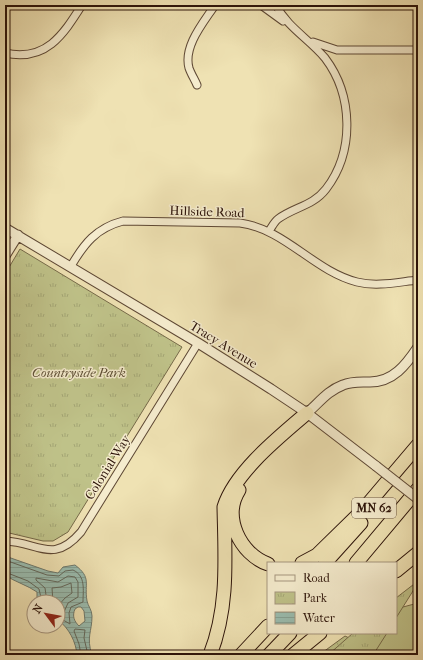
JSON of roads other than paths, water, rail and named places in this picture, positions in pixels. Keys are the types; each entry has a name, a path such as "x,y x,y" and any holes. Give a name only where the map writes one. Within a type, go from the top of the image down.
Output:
{"highway":[{"path":"267,563 249,553 240,542 235,528 233,510 234,502 241,488 296,430 307,413"},
{"path":"210,655 218,628 225,592 224,507 227,497 237,480 246,470 307,413"},
{"path":"304,562 317,555 362,511 418,445"},
{"name":"MN 62","path":"326,562 378,502 418,449"},
{"name":"MN 62","path":"357,562 418,489"},
{"path":"397,570 418,553"},
{"path":"241,655 267,627"},
{"path":"270,655 289,634"},
{"path":"293,655 319,634"}],"street":[{"path":"5,53 19,55 31,53 54,43 63,35 82,5"},
{"path":"198,85 189,69 188,60 190,49 194,38 215,5"},
{"path":"261,5 310,41 323,47 337,50 418,50"},
{"path":"269,231 278,219 315,201 326,189 337,170 345,145 346,108 337,80 325,59 289,25 276,5"},
{"name":"Hillside Road","path":"71,266 90,238 111,224 122,221 240,223 252,225 269,231 336,273 357,282 388,284 418,280"},
{"name":"Tracy Avenue","path":"5,228 198,343 307,413 418,499"},
{"path":"5,256 18,235"},
{"name":"Colonial Way","path":"5,542 18,543 46,551 56,550 74,540 82,532 198,343"},
{"path":"307,413 328,392 343,384 358,381 372,382 388,379 406,366 418,348"}],"water":[{"path":"5,556 58,573 63,567 75,565 84,574 86,581 87,601 92,614 89,644 92,655 77,655 75,645 66,628 66,594 37,594 37,592 29,587 5,575","holes":["81,607 84,611 85,621 79,626 74,616 75,609"]}],"park label":[{"name":"Countryside Park","path":"79,372"}]}
